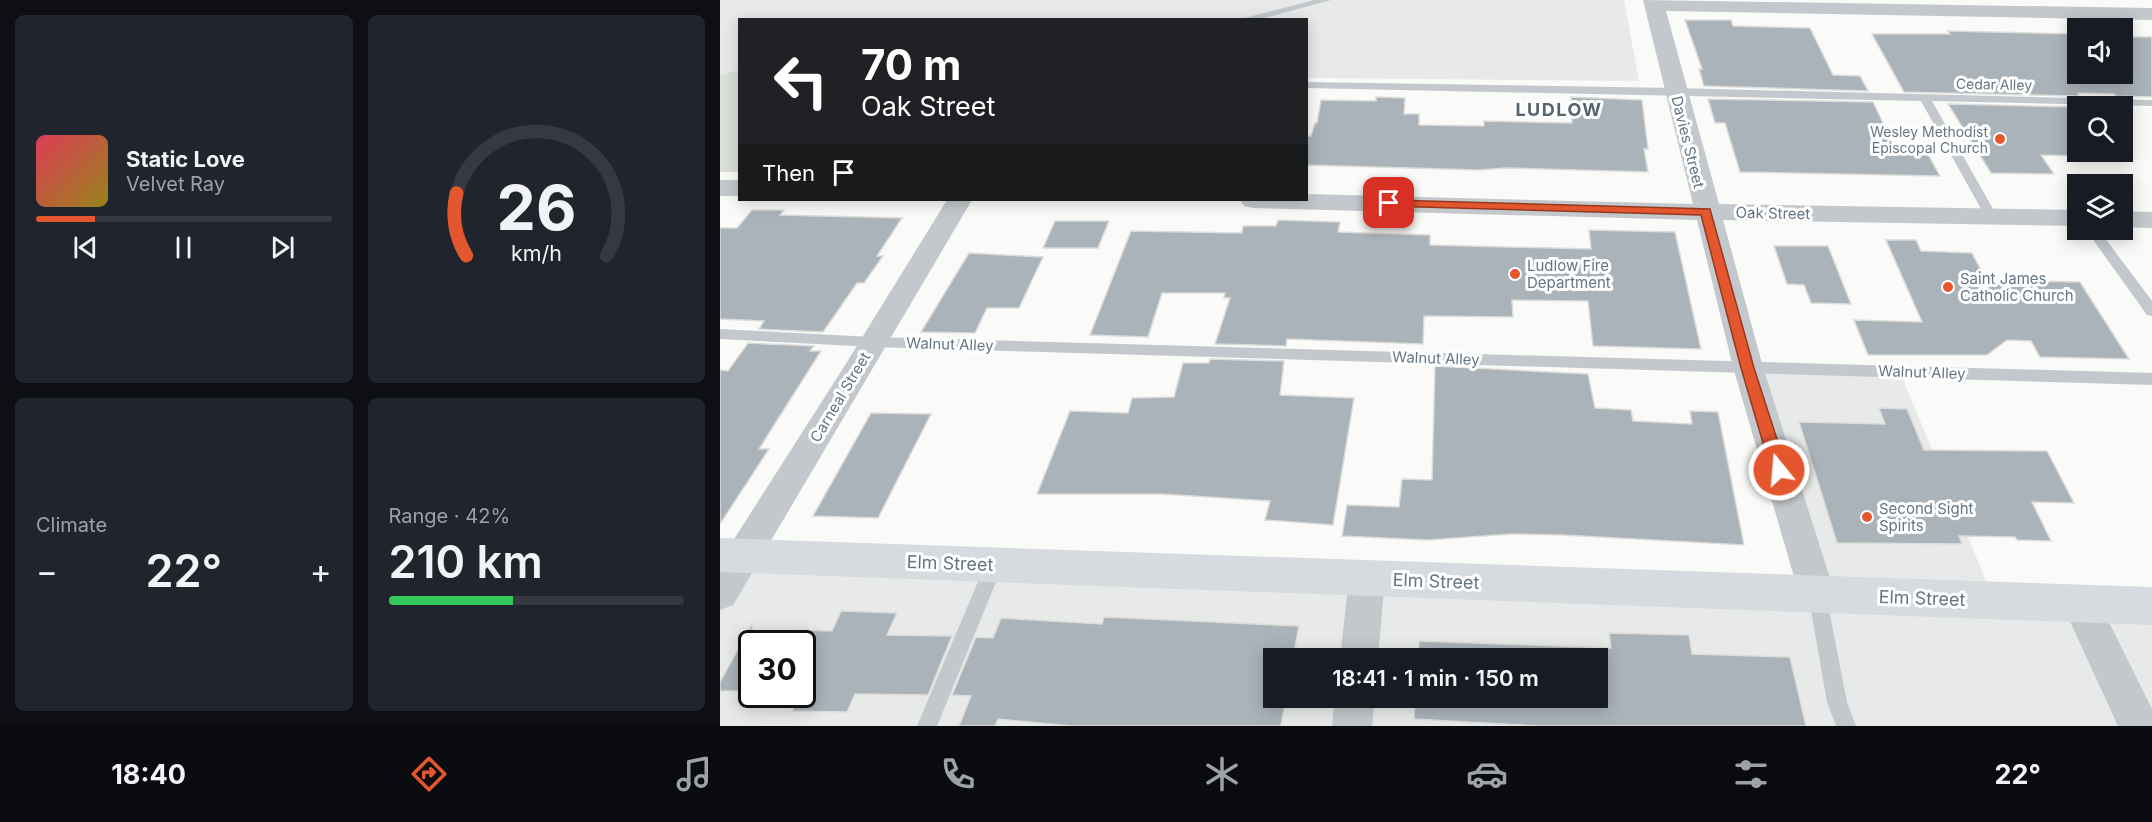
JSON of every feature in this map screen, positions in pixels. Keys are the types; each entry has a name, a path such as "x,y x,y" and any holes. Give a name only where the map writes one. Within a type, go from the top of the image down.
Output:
{"main road":[{"name":"Elm Street","path":"731,555 2152,606"}],"street":[{"path":"1654,2 2148,11"},
{"name":"Davies Street","path":"1654,2 1706,212 1748,368 1817,594"},
{"path":"720,188 738,188"},
{"name":"Carneal Street","path":"720,593 731,555 853,378 958,201"},
{"name":"Oak Street","path":"1291,201 1706,212 2067,218"},
{"path":"2133,219 2152,220"},
{"path":"1360,648 1366,578"},
{"path":"2081,604 2139,726"},
{"path":"1352,726 1354,708"}],"lane":[{"path":"1250,18 1326,0"},
{"name":"Cedar Alley","path":"1308,85 1675,91 2152,103"},
{"path":"1925,98 1991,216"},
{"path":"2100,240 2152,311"},
{"name":"Walnut Alley","path":"720,334 873,342 2152,379"},
{"path":"927,726 994,565"},
{"path":"1817,594 1838,702 1846,726"}],"shaded area":[{"path":"720,0 1624,0 1639,81 1308,78 1308,18 738,18 738,70 720,75"},
{"path":"738,70 738,172 720,172 720,75"},
{"path":"1748,367 1900,372 1994,600 2152,606 2152,726 720,726 720,555 1817,594"}],"building":[{"path":"1685,20 1731,20 1733,26 1810,28 1833,75 1860,76 1868,91 1704,86 1699,69 1702,69"},
{"path":"1948,31 2067,34 2067,84 2133,84 2133,37 2152,37 2152,97 2078,93 2078,96 1904,92 1872,34 1950,34"},
{"path":"1376,97 1405,98 1404,114 1419,114 1419,125 1484,126 1484,121 1572,123 1571,97 1642,100 1648,149 1644,149 1648,172 1308,165 1308,136 1311,136 1315,123 1317,123 1321,100 1376,101"},
{"path":"1708,99 1873,102 1895,148 1925,149 1940,176 1740,172 1725,123 1715,123"},
{"name":"Wesley Methodist Episcopal Church","path":"1948,104 2067,107 2067,156 2041,155 2054,174 1991,173"},
{"path":"752,210 784,210 780,215 902,218 877,256 883,256 864,283 857,283 823,332 759,329 764,321 720,319 720,228 737,228"},
{"path":"1278,220 1340,222 1338,232 1430,235 1430,245 1591,249 1589,230 1675,232 1701,349 1593,346 1588,301 1512,300 1513,317 1424,316 1423,344 1287,339 1286,346 1215,344 1230,298 1224,298 1225,293 1162,293 1148,337 1090,335 1131,231 1242,233 1243,226 1276,226"},
{"path":"1055,221 1109,221 1098,248 1043,248"},
{"path":"1886,240 1916,240 1921,251 1972,253 1986,280 2080,282 2129,359 2040,357 2031,341 2007,340 1987,355 1868,355 1854,320 1922,322"},
{"path":"1774,246 1828,246 1851,304 1811,303 1804,285 1787,284"},
{"path":"969,253 1043,257 1019,308 987,308 975,333 921,332"},
{"path":"748,343 814,346 810,351 821,351 759,449 769,449 720,524 720,370 728,371"},
{"path":"1210,359 1284,361 1280,395 1354,398 1333,525 1265,520 1270,501 1160,494 1037,494 1070,411 1128,413 1132,398 1174,397 1183,363 1209,363"},
{"path":"1435,366 1588,374 1595,408 1631,410 1633,421 1692,424 1690,411 1718,412 1744,545 1563,535 1511,534 1428,540 1342,536 1347,505 1399,507 1402,479 1432,480"},
{"path":"1879,408 1907,409 1924,450 2047,451 2074,503 2032,502 2051,541 2017,540 2015,537 1959,536 1962,544 1837,543 1799,422 1885,424"},
{"path":"871,413 931,414 878,518 813,516"},
{"path":"841,611 897,613 887,635 952,636 928,695 855,694 847,712 792,711 794,708 816,708 816,630 832,631"},
{"path":"1104,617 1299,626 1295,648 1263,648 1263,708 1284,708 1281,726 1071,726 998,719 995,726 959,726 971,696 952,695 976,637 993,638 1001,618 1102,624"},
{"path":"1609,633 1689,635 1692,654 1790,657 1806,726 1538,726 1414,719 1415,708 1608,708 1608,648 1419,648 1419,641 1611,648"},
{"path":"738,649 738,691 720,691 720,682"}],"place":[{"name":"Wesley Methodist Episcopal Church","path":"2000,139"},
{"name":"Ludlow Fire Department","path":"1515,274"},
{"name":"Saint James Catholic Church","path":"1948,287"},
{"name":"Second Sight Spirits","path":"1867,517"}],"district":[{"name":"LUDLOW","path":"1559,109"}],"route":[{"path":"1389,203 1706,212 1748,368 1779,470"}]}
